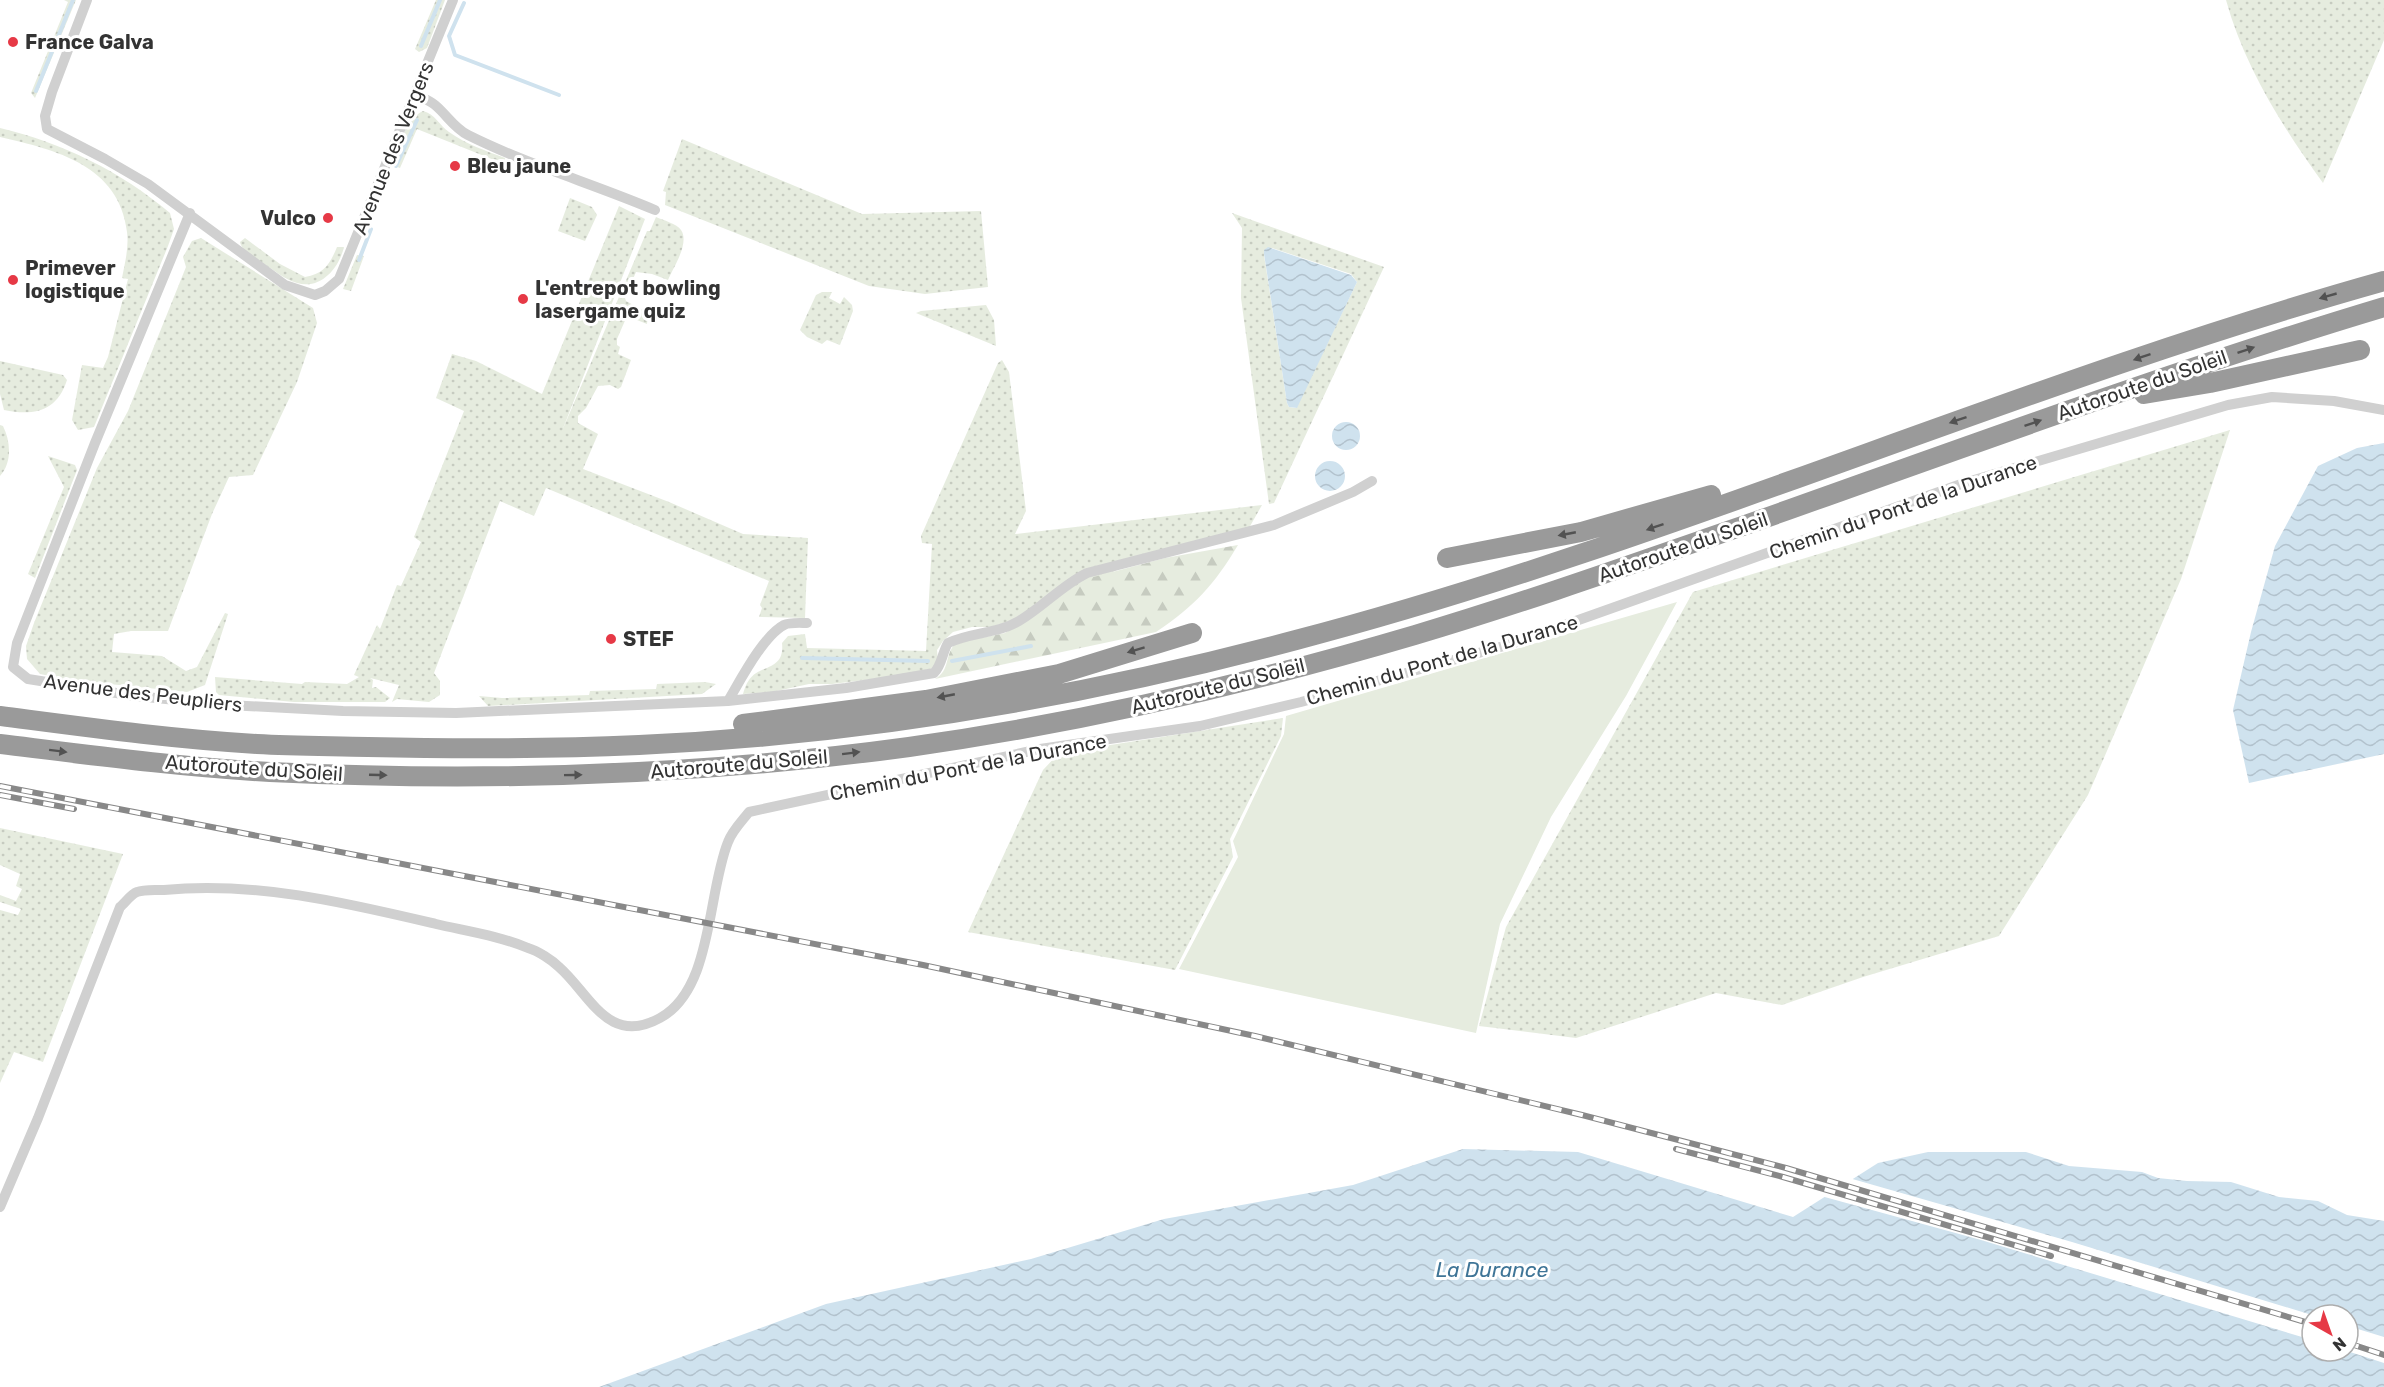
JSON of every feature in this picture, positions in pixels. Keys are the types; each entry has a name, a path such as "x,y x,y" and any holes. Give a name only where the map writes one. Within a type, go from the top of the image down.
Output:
{"highway":[{"name":"Autoroute du Soleil","path":"0,716 125,732 258,744 454,749 640,745 803,732 978,708 1064,693 1217,660 1341,627 1565,559 2272,312 2384,281"},
{"name":"Autoroute du Soleil","path":"0,744 130,760 266,771 458,777 608,774 770,763 909,747 1106,713 1217,688 1415,635 1588,580 2091,402 2283,337 2384,307"},
{"path":"2091,402 2210,383 2360,350"},
{"path":"1447,558 1581,532 1704,497 1827,467"},
{"path":"640,745 689,732 926,700 1059,674 1192,633"}],"street":[{"path":"87,0 52,92 45,116 47,129 148,184 190,213"},
{"name":"Avenue des Vergers","path":"190,213 285,285 315,295 325,291 339,279 453,0"},
{"path":"415,94 435,105 448,120 466,134 508,153 605,188 655,210"},
{"name":"Avenue des Peupliers","path":"190,213 95,443 17,643 13,667 27,679 135,696 228,705 343,711 510,712 728,701 846,688 934,673 940,668 943,652 948,643 958,638 994,631 1019,621 1071,581 1087,573 1274,525 1353,492 1372,481"},
{"name":"Chemin du Pont de la Durance","path":"0,1208 38,1118 120,908 136,892 199,886 274,892 358,905 488,936 529,948 559,966 601,1015 613,1023 635,1026 646,1024 672,1010 688,991 700,961 716,881 729,840 749,812 1040,749 1200,726 1312,699 1511,644 1964,483 2228,405 2272,397 2334,401 2384,410"},
{"path":"728,701 759,650 776,633 785,625 807,623"}],"green space":[{"path":"64,0 76,0 35,98 31,93 68,2"},
{"path":"436,0 445,0 427,48 419,52 415,49"},
{"path":"2226,0 2384,0 2384,40 2323,183 2266,96 2243,49"},
{"path":"423,111 462,140 505,158 504,164 417,129 400,168 392,165 407,127"},
{"path":"0,128 46,142 90,160 131,184 170,213 174,229 168,246 94,427 78,430 72,420 82,365 103,368 108,357 128,279 122,278 127,232 122,209 112,191 82,164 42,148 0,137"},
{"path":"682,139 862,214 981,211 988,287 925,294 869,286 665,205 666,192 663,191"},
{"path":"570,198 592,207 597,215 585,241 558,231"},
{"path":"619,206 645,219 562,431 647,231 650,231 656,217 673,224 681,230 683,242 680,255 668,280 652,274 636,272 625,298 626,301 648,313 647,324 627,316 617,339 617,345 620,347 618,354 631,360 621,387 618,389 610,385 598,386 586,408 578,416 578,423 598,434 583,469 743,534 808,538 805,618 759,617 762,608 760,605 769,581 546,488 534,516 500,501 434,673 440,681 440,695 429,702 397,699 392,702 399,685 370,678 373,680 372,688 376,687 390,698 385,702 294,702 219,695 216,692 215,677 302,684 305,682 347,684 359,677 354,675 377,625 380,629 397,585 401,586 421,542 414,537 464,411 436,398 452,354 476,361 542,394"},
{"path":"1232,213 1384,267 1274,503 1269,504 1241,298 1242,228","holes":["1272,248 1351,274 1357,282 1296,408 1289,407 1264,250"]},
{"path":"201,238 313,308 317,323 297,382 253,475 229,477 212,514 168,631 131,631 114,634 112,652 162,656 186,671 197,667 225,613 228,614 205,685 187,692 70,680 40,674 27,659 26,646 34,623 97,468 128,411 186,267 183,257 192,241"},
{"path":"245,238 280,264 305,277 322,271 337,247 344,247 342,255 328,276 306,284 288,280 243,249 240,242"},
{"path":"357,255 364,256 351,291 343,289"},
{"path":"822,292 832,292 829,298 840,304 844,297 852,305 853,311 840,345 827,340 822,344 807,337 800,330 816,295"},
{"path":"986,305 994,320 996,346 916,313 921,311"},
{"path":"1002,360 1009,372 1026,511 1015,534 1262,505 1249,528 1154,552 1016,619 991,627 972,627 953,632 937,650 938,662 934,668 898,676 832,684 809,684 772,692 743,694 747,683 754,675 776,663 780,658 782,643 788,636 805,634 807,648 926,651 932,544 922,543 921,536 998,363"},
{"path":"0,361 63,375 67,380 63,391 50,405 34,412 4,410 0,394"},
{"path":"0,425 6,432 9,452 7,465 0,476"},
{"path":"2230,430 2181,579 2088,795 1999,936 1863,977 1782,1005 1716,993 1576,1038 1479,1026 1506,927 1693,592"},
{"path":"48,456 75,465 77,470 35,578 28,574 64,487"},
{"path":"1238,545 1221,572 1203,594 1156,632 935,679 946,667 952,647 956,643 1005,633 1086,579 1165,558"},
{"path":"1677,602 1626,696 1551,817 1500,924 1476,1033 1179,969 1238,857 1233,841 1284,734 1286,716"},
{"path":"705,682 716,684 702,694 488,706 479,696 502,698 589,695 590,691 656,689 657,684"},
{"path":"1283,718 1281,736 1230,839 1233,857 1175,970 968,932 1043,770 1059,753"},
{"path":"0,828 123,854 43,1062 14,1052 0,1083 0,910 18,915 21,909 0,902 0,895 16,901 22,889 16,886 20,874 0,865"}],"water":[{"path":"1268,247 1351,275 1357,282 1297,408 1289,407 1287,403 1264,254 1264,250"},
{"path":"1346,422 1356,426 1360,436 1356,446 1346,450 1336,446 1332,436 1336,426"},
{"path":"2384,443 2384,754 2249,783 2233,710 2251,632 2275,546 2318,466 2357,448"},
{"path":"1330,461 1336,462 1344,470 1344,482 1336,490 1330,491 1324,490 1316,482 1315,476 1316,470 1324,462"},
{"name":"La Durance","path":"1463,1149 1578,1152 1793,1217 1878,1163 1928,1152 2026,1152 2069,1166 2142,1172 2158,1178 2187,1181 2231,1182 2279,1197 2318,1201 2347,1215 2384,1221 2384,1387 599,1387 826,1304 1031,1259 1164,1219 1353,1185"}],"pier":[{"path":"1849,1178 2072,1242 2300,1311 2300,1336 1981,1240 1821,1196"},
{"path":"2360,1330 2384,1337 2384,1363 2360,1355"}],"waterway":[{"path":"36,91 73,0"},
{"path":"421,46 440,0"},
{"path":"464,3 449,36 455,55 559,95"},
{"path":"396,166 417,120"},
{"path":"359,260 371,229"},
{"path":"952,661 1031,646"},
{"path":"802,658 928,661"}],"railway":[{"path":"0,786 923,965 1255,1036 1582,1115 1786,1168 2300,1320"},
{"path":"0,795 74,809"},
{"path":"1676,1149 1783,1177 2051,1256"},
{"path":"2360,1347 2384,1355"}],"place":[{"name":"France Galva","path":"13,42"},
{"name":"Bleu jaune","path":"455,166"},
{"name":"Vulco","path":"328,218"},
{"name":"Primever logistique","path":"13,280"},
{"name":"L'entrepot bowling lasergame quiz","path":"523,299"},
{"name":"STEF","path":"611,639"}]}
